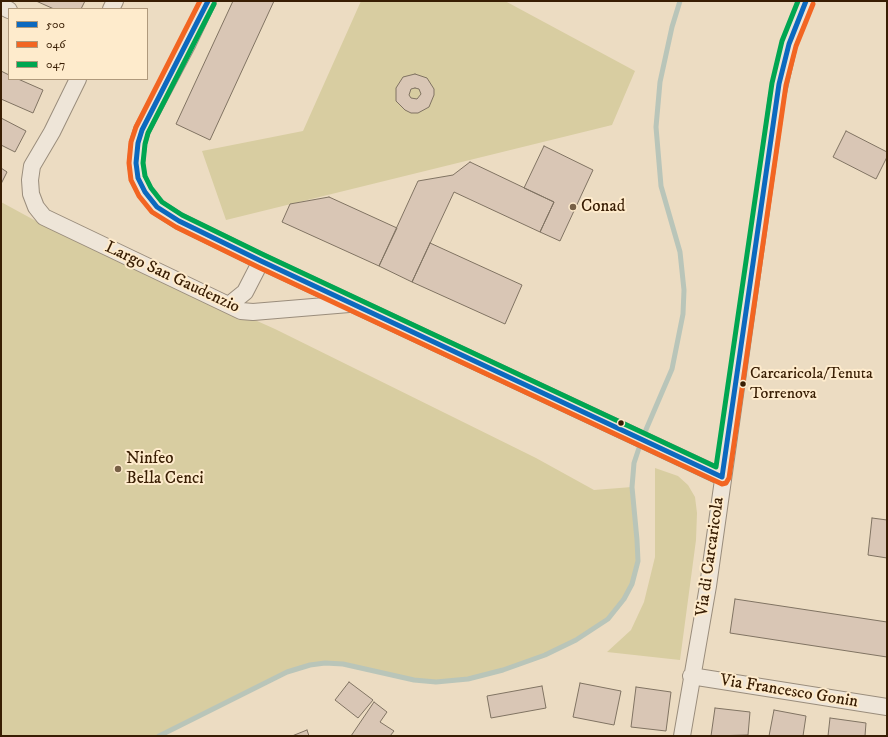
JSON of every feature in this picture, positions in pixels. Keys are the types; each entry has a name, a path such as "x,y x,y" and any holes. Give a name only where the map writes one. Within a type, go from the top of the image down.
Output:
{"street":[{"path":"208,1 188,43 142,130 136,149 136,170 145,192 163,212 350,304 722,477"},
{"name":"Via di Carcaricola","path":"682,736 691,676 708,586 722,477 779,84 789,44 806,1"},
{"name":"Largo San Gaudenzio","path":"78,80 52,132 32,166 30,180 34,200 40,213 50,221 229,305 249,312 350,304"},
{"path":"229,305 245,292 261,261"},
{"name":"Via Francesco Gonin","path":"691,676 887,707"}],"shaded area":[{"path":"361,1 505,1 635,71 612,125 226,220 202,151 303,131"},
{"path":"1,202 47,227 275,329 536,458 594,490 632,487 638,561 629,592 608,619 565,645 524,664 479,677 447,681 424,681 352,665 325,663 310,665 287,672 159,736 1,736"},
{"path":"655,468 678,476 688,485 695,497 697,513 696,540 680,660 607,652 631,630 644,602 655,557"}],"building":[{"path":"36,1 85,1 82,8 52,8"},
{"path":"233,1 274,1 210,140 176,124"},
{"path":"1,71 8,74 8,80 20,80 43,90 33,113 1,99"},
{"path":"415,74 427,78 434,89 434,95 429,107 418,113 411,113 405,110 396,101 396,88 403,77","holes":["411,89 419,89 421,94 417,99 411,98 409,95"]},
{"path":"1,118 26,131 15,152 1,145"},
{"path":"846,131 887,152 887,157 876,179 833,157"},
{"path":"544,146 593,170 560,241 540,232 554,202 524,188"},
{"path":"470,162 554,202 540,232 454,192 412,282 379,266 418,181 453,175"},
{"path":"1,168 7,172 1,184"},
{"path":"329,197 397,228 379,266 282,222 290,204"},
{"path":"430,243 522,285 505,324 412,282"},
{"path":"872,518 887,520 887,558 868,555"},
{"path":"735,599 887,622 887,657 730,633"},
{"path":"349,682 373,700 358,718 335,700"},
{"path":"580,683 621,691 614,725 573,717"},
{"path":"542,686 546,708 491,718 487,696"},
{"path":"636,687 671,692 666,731 631,727"},
{"path":"374,702 387,712 380,722 394,731 390,736 351,736"},
{"path":"715,708 750,712 748,735 711,736"},
{"path":"774,710 806,716 803,736 769,736"},
{"path":"830,718 866,723 865,736 828,736"},
{"path":"307,730 309,736 292,736"}],"waterway":[{"path":"159,736 287,672 310,665 325,663 343,664 414,680 436,682 468,679 503,670 545,655 576,640 608,619 624,599 632,584 638,561 632,487 634,463 642,439 672,369 683,314 684,290 680,252 661,186 656,127 660,82 672,27 680,1"}],"transit line":[{"name":"046","path":"200,1 136,127 131,142 129,163 131,180 139,196 152,212 176,227 258,267 722,484 726,483 729,478 786,85 796,46 813,4"},
{"name":"500","path":"208,1 142,130 138,143 136,163 138,178 145,192 157,207 179,221 261,261 722,477"},
{"name":"047","path":"214,4 148,133 145,144 143,163 145,176 151,188 162,202 182,215 264,255 716,467 772,83 782,41 798,1"},
{"name":"500","path":"722,477 779,84 789,44 806,1"}],"place":[{"name":"Conad","path":"573,207"},
{"name":"Carcaricola/Tenuta Torrenova","path":"743,384"},
{"name":"Ninfeo Bella Cenci","path":"118,469"}]}
